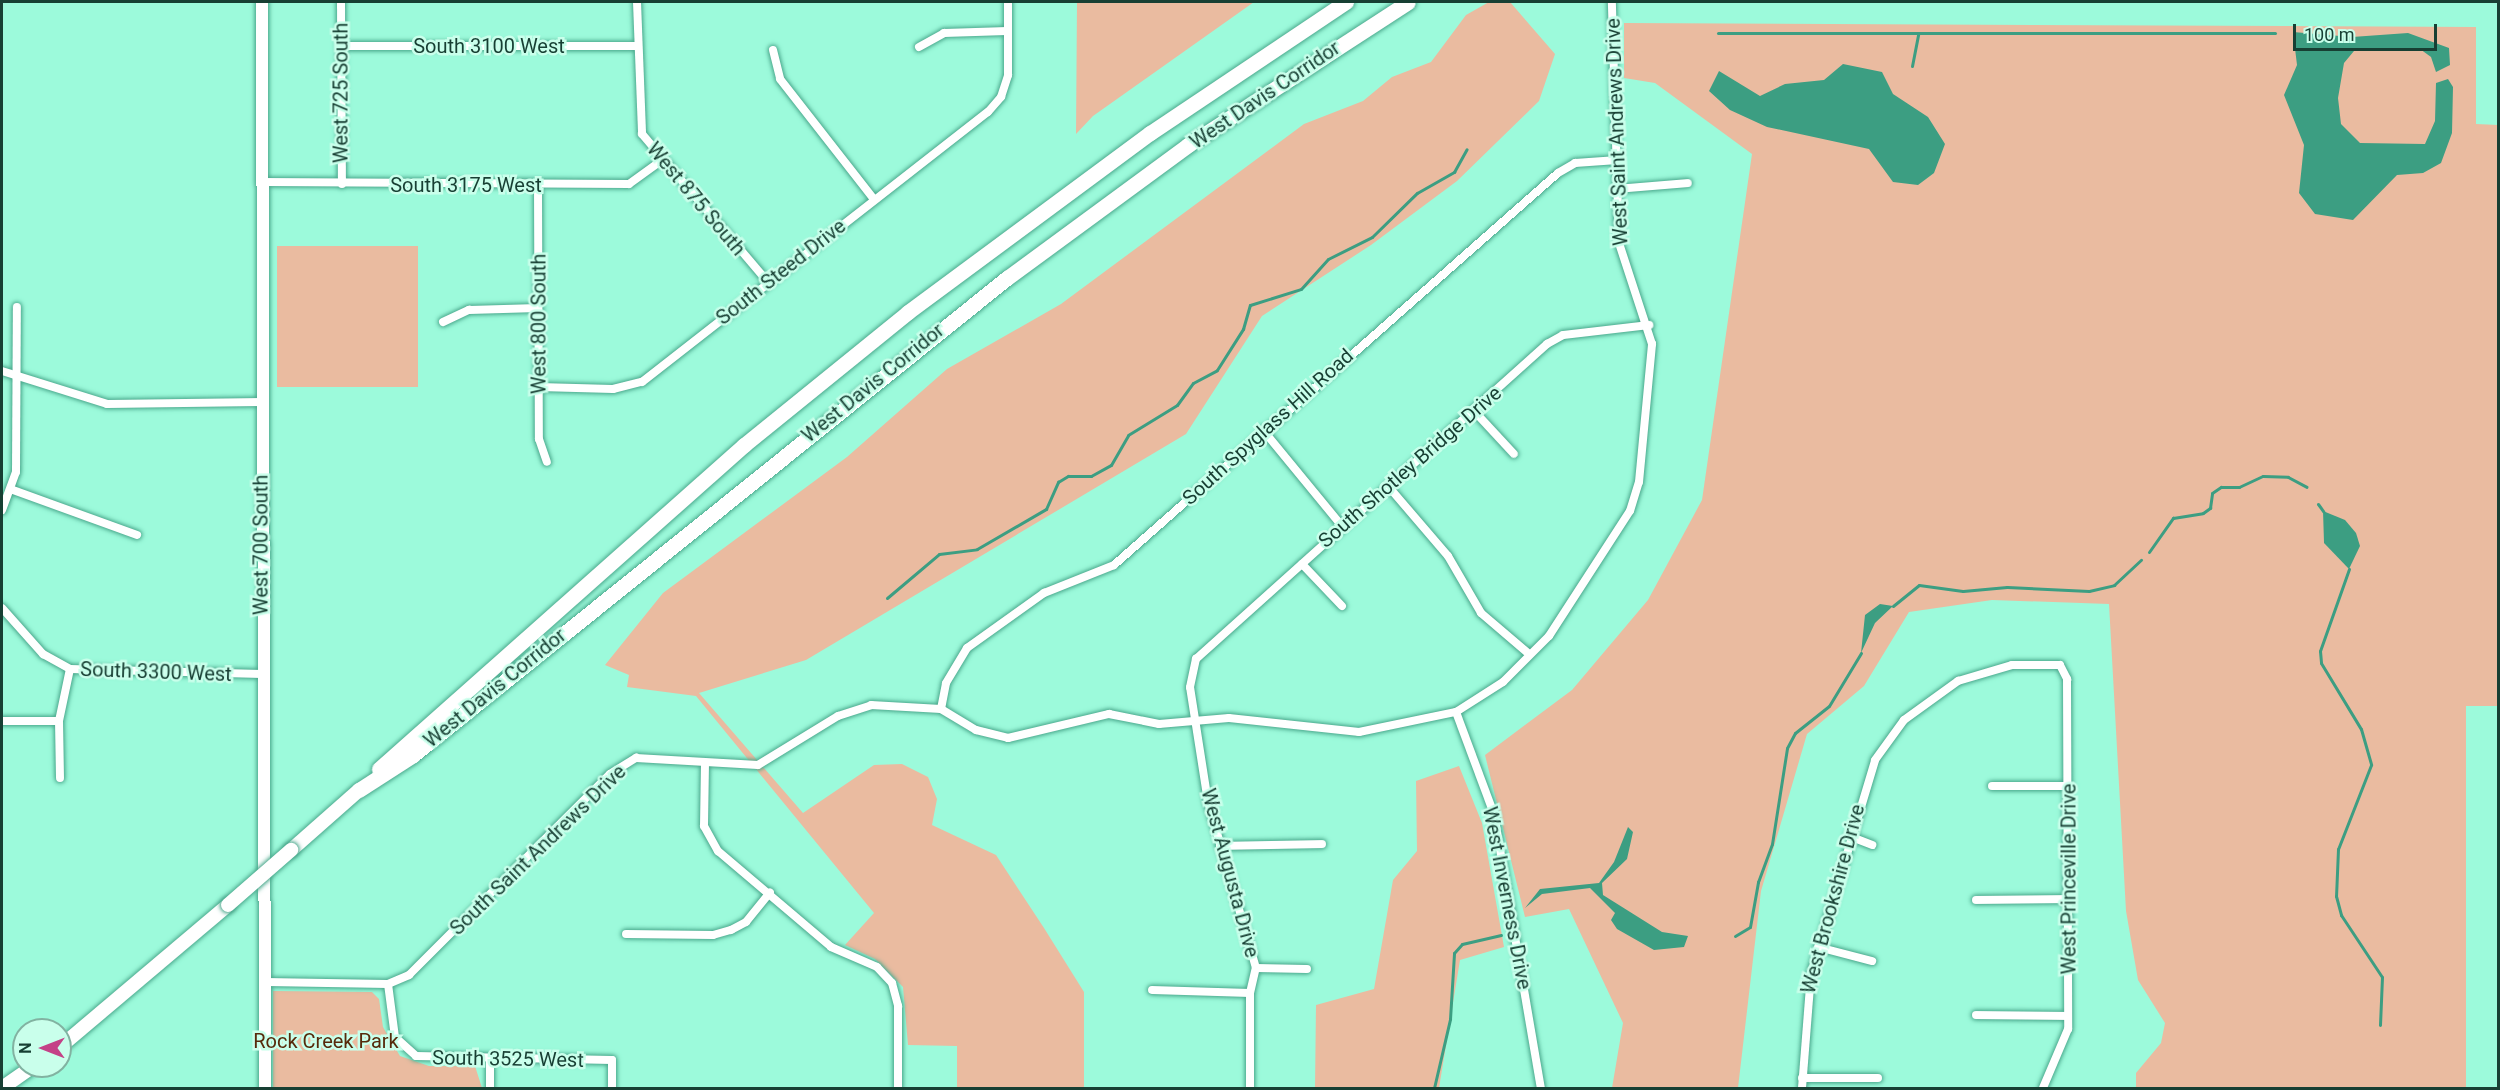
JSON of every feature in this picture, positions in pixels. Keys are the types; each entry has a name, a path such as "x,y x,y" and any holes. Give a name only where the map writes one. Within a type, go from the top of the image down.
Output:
{"highway":[{"name":"West Davis Corridor","path":"359,790 445,707 857,352 1074,186 1346,2"},
{"name":"West Davis Corridor","path":"359,790 413,755 782,456 1125,190 1408,2"}],"main road":[{"name":"West Davis Corridor","path":"72,1038 359,790"},
{"path":"2,1089 17,1078"}],"street":[{"name":"West 700 South","path":"262,2 262,674 265,1089"},
{"name":"West 725 South","path":"341,2 342,184"},
{"name":"West 875 South","path":"637,2 638,125 662,160 768,282"},
{"path":"919,47 944,33 1007,31 1008,2"},
{"name":"West Saint Andrews Drive","path":"1529,654 1549,636 1630,511 1653,368 1649,325 1618,243 1614,160 1612,2"},
{"name":"South Steed Drive","path":"539,387 613,389 642,382 1001,97 1008,75 1007,31"},
{"name":"South 3100 West","path":"341,46 636,46"},
{"path":"773,50 780,79 873,198"},
{"name":"South 3175 West","path":"262,182 628,184 662,160"},
{"name":"South Spyglass Hill Road","path":"941,709 946,683 967,648 1044,593 1114,565 1263,430 1558,173 1575,163 1614,160"},
{"path":"1617,189 1688,183"},
{"name":"West 800 South","path":"538,185 539,439 547,462"},
{"path":"2,510 13,490 17,307"},
{"path":"443,322 469,310 538,308"},
{"name":"South Shotley Bridge Drive","path":"1196,659 1302,564 1341,525 1475,412 1546,344 1563,335 1649,325"},
{"path":"2,371 17,372 107,404 262,402"},
{"path":"1475,412 1514,454"},
{"path":"1263,430 1341,525"},
{"path":"1388,486 1448,556 1481,613 1529,654"},
{"path":"13,490 137,535"},
{"path":"1302,564 1342,606"},
{"name":"South 3300 West","path":"2,608 43,654 70,669 262,674"},
{"name":"South Saint Andrews Drive","path":"388,984 420,966 623,765 660,755 705,763 758,765 838,716 871,705 941,709 976,730 1008,738 1109,714 1159,724 1229,718 1359,732 1456,712 1503,682 1529,654"},
{"name":"West Augusta Drive","path":"1196,659 1190,687 1194,720 1220,846 1256,968 1250,993 1250,1089"},
{"name":"West Brookshire Drive","path":"1802,1089 1804,1012 1818,947 1849,836 1875,760 1904,720 1958,681 1986,670 2060,665"},
{"name":"West Princeville Drive","path":"2043,1089 2064,1047 2068,1016 2067,678 2060,665"},
{"path":"60,778 59,721 70,669"},
{"name":"West Inverness Drive","path":"1456,712 1494,814 1541,1089"},
{"path":"2,721 59,721"},
{"path":"705,763 707,837 831,947 877,967 892,983 898,1006 898,1089"},
{"path":"1992,786 2069,786"},
{"path":"1849,836 1872,845"},
{"path":"1220,846 1322,844"},
{"path":"626,934 731,930 746,921 770,891"},
{"path":"1976,900 2069,899"},
{"path":"1818,947 1872,961"},
{"path":"1256,968 1307,969"},
{"path":"266,982 388,984"},
{"name":"South 3525 West","path":"388,984 390,1020 403,1048 430,1060 612,1060 612,1089"},
{"path":"1152,990 1250,993"},
{"path":"1976,1015 2068,1016"},
{"path":"490,1060 490,1089"},
{"path":"1802,1078 1878,1078"}],"green space":[{"path":"1077,2 1254,2 1093,116 1076,134"},
{"path":"1489,2 1510,2 1555,54 1539,101 1457,181 1371,245 1262,316 1186,434 806,660 699,693 803,813 874,765 902,764 928,777 937,799 932,825 996,855 1044,928 1084,992 1084,1088 957,1088 957,1046 908,1045 903,987 875,959 845,945 874,913 696,696 627,687 629,675 605,665 663,593 847,457 947,369 1061,304 1304,124 1363,101 1392,77 1431,62 1466,15"},
{"path":"1624,23 2476,27 2476,124 2498,125 2498,706 2466,706 2466,1088 2136,1088 2136,1073 2161,1043 2165,1023 2138,980 2126,911 2109,604 1992,600 1909,612 1864,686 1807,734 1761,891 1738,1088 1612,1088 1623,1023 1569,909 1525,917 1485,755 1572,690 1648,600 1702,500 1752,154 1655,83 1624,78"},
{"path":"277,246 418,246 418,387 277,387"},
{"path":"1459,766 1482,823 1504,947 1460,960 1439,1088 1315,1088 1316,1005 1374,989 1393,880 1417,851 1416,781"},
{"name":"Rock Creek Park","path":"273,991 372,992 379,999 383,1027 400,1056 429,1066 475,1066 482,1088 273,1088"}],"shaded area":[{"path":"2293,32 2352,37 2408,33 2449,48 2450,65 2436,72 2431,57 2420,49 2354,51 2344,63 2338,98 2341,124 2360,143 2425,144 2435,121 2436,83 2448,79 2453,87 2452,133 2441,163 2423,173 2397,175 2353,220 2315,214 2299,193 2304,145 2284,95 2297,65"},
{"path":"1843,64 1882,72 1893,94 1928,117 1945,144 1934,173 1918,185 1893,182 1869,149 1767,127 1730,110 1709,91 1719,71 1760,96 1785,84 1824,80"},
{"path":"2323,511 2345,520 2356,533 2360,546 2349,569 2324,543"},
{"path":"1880,604 1893,606 1875,623 1861,653 1865,615"},
{"path":"1628,827 1633,832 1627,859 1602,883 1603,895 1662,932 1688,936 1684,947 1654,950 1617,929 1611,920 1615,913 1590,888 1542,894 1525,908 1540,889 1599,883 1614,862"}],"waterway":[{"path":"1718,33 2275,33"},
{"path":"1912,66 1918,34"},
{"path":"887,598 939,554 977,549 1046,509 1058,482 1068,476 1091,476 1111,465 1128,435 1177,405 1193,383 1217,370 1243,329 1250,305 1301,289 1328,259 1372,237 1417,193 1454,172 1467,149"},
{"path":"2149,552 2173,518 2203,513 2210,508 2212,493 2221,487 2239,487 2263,476 2288,477 2307,487"},
{"path":"2318,504 2323,511"},
{"path":"1893,606 1919,585 1963,591 2007,587 2089,591 2114,585 2141,560"},
{"path":"2349,569 2320,651 2321,663 2361,729 2371,765 2338,849 2336,896 2341,915 2382,977 2380,1025"},
{"path":"1735,936 1750,927 1758,882 1772,844 1787,748 1795,733 1829,706 1861,653"},
{"path":"1434,1088 1450,1019 1454,953 1462,944 1501,935"}]}
